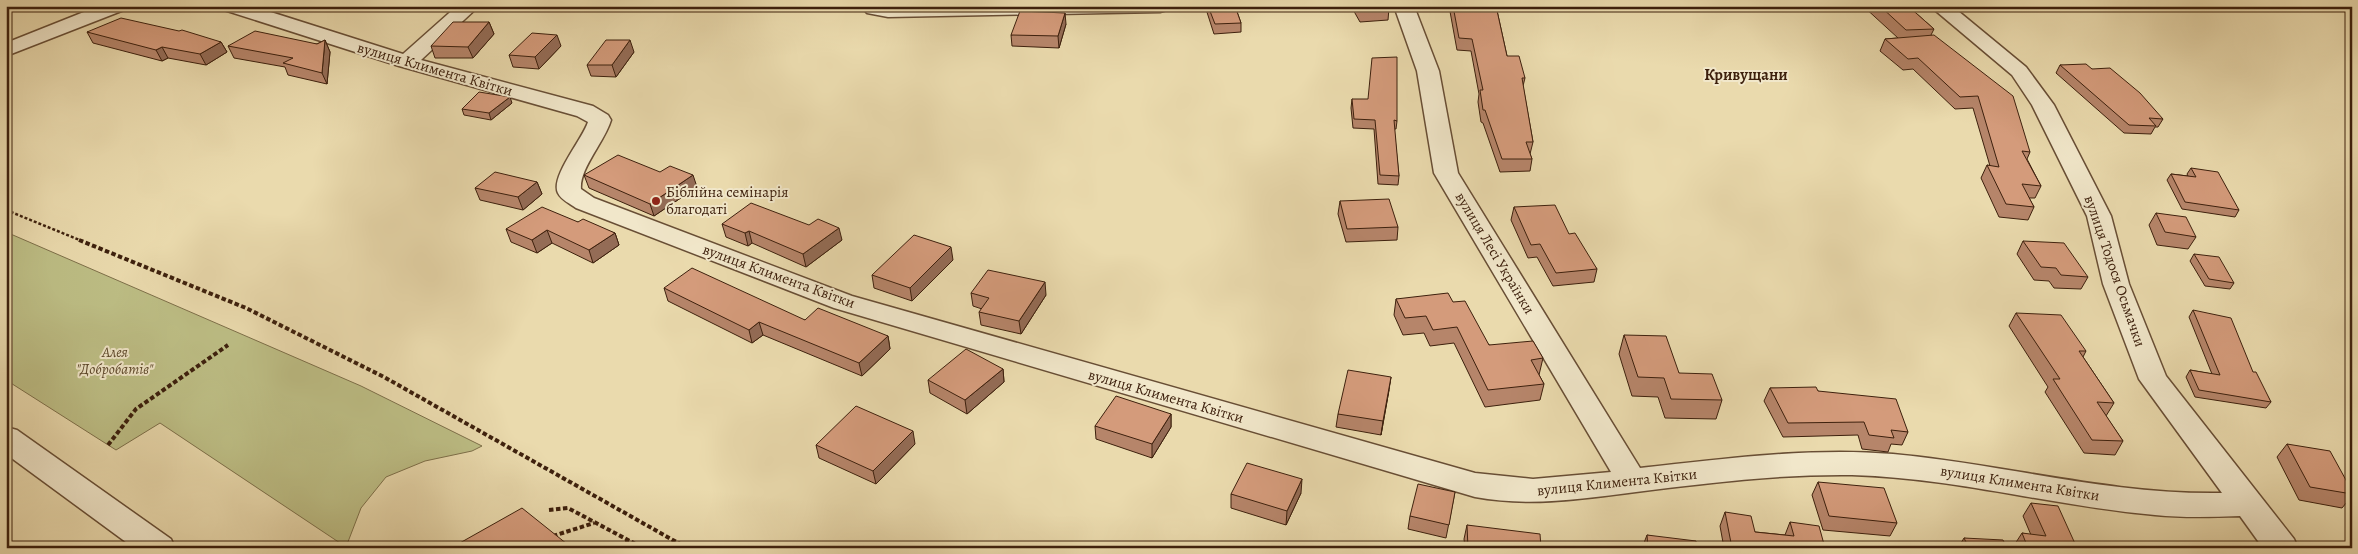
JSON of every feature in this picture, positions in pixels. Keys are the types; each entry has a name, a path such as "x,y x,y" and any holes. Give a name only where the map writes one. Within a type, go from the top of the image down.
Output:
{"street":[{"path":"6,50 117,6"},
{"name":"вулиця Климента Квітки","path":"231,6 406,62 585,111 600,120 596,133 568,180 569,192 585,203 844,302 1491,488 1550,491 1799,464 1854,464 1933,470 2152,503 2197,506 2247,504"},
{"path":"406,62 469,6"},
{"path":"872,8 888,12 1160,6"},
{"name":"вулиця Лесі Українки","path":"1404,6 1428,71 1446,173 1632,481"},
{"name":"вулиця Тодося Осьмачки","path":"1940,6 2019,70 2043,105 2065,145 2099,216 2116,284 2154,379 2282,548"},
{"path":"6,438 159,548"}],"path":[{"path":"6,210 263,317 384,377 687,548"},
{"path":"108,445 136,409 228,345"},
{"path":"549,510 568,508 643,548"},
{"path":"544,538 595,522"},
{"path":"627,539 627,548"}],"green space":[{"name":"Алея \"Добробатів\"","path":"6,232 361,386 482,446 472,451 425,461 386,477 361,508 346,547 160,423 116,450 6,380"}],"building":[{"path":"1208,6 1235,6 1241,23 1215,24"},
{"path":"1359,6 1388,6 1389,8 1361,11"},
{"path":"1453,6 1496,6 1507,56 1519,56 1525,78 1522,78 1533,142 1526,142 1532,159 1502,159 1485,110 1483,110 1480,90 1483,90 1472,39 1459,38"},
{"path":"1880,6 1908,6 1934,29 1906,30"},
{"path":"1020,11 1065,13 1058,36 1011,35"},
{"path":"121,18 179,31 182,30 221,42 200,54 162,47 156,50 87,32"},
{"path":"453,22 489,22 468,47 431,46"},
{"path":"255,31 317,44 325,40 322,73 283,63 293,58 228,46"},
{"path":"532,33 557,35 535,57 509,55"},
{"path":"1934,35 2013,96 2030,152 2022,151 2041,186 2022,184 2034,207 2006,204 1987,165 1999,167 1978,96 1960,97 1918,58 1908,59 1885,39"},
{"path":"606,40 630,40 612,65 587,65"},
{"path":"1397,57 1397,121 1394,120 1399,176 1380,175 1375,120 1354,119 1352,99 1368,99 1372,58"},
{"path":"2086,64 2092,69 2110,68 2140,93 2163,119 2149,118 2156,126 2129,125 2060,65"},
{"path":"479,92 510,97 489,113 462,109"},
{"path":"618,155 660,172 670,166 693,175 650,204 584,175"},
{"path":"2191,168 2218,172 2239,210 2185,202 2171,174 2196,177"},
{"path":"495,172 537,182 518,197 475,188"},
{"path":"1389,199 1398,227 1347,229 1340,201"},
{"path":"751,203 809,225 818,219 839,228 803,254 749,231 745,233 722,224"},
{"path":"1555,205 1569,234 1575,233 1597,269 1556,273 1540,244 1531,245 1514,207"},
{"path":"542,207 578,222 583,219 615,233 589,250 547,230 532,240 506,229"},
{"path":"2156,213 2186,217 2196,237 2165,232"},
{"path":"914,235 951,247 910,288 872,275"},
{"path":"2023,241 2064,243 2088,277 2061,275 2056,268 2041,267"},
{"path":"2194,254 2219,257 2234,283 2209,279"},
{"path":"692,268 805,320 818,308 888,336 859,363 759,322 749,330 664,288"},
{"path":"988,270 1045,282 1019,321 979,312 989,298 971,293"},
{"path":"1448,293 1453,302 1465,301 1489,345 1533,341 1543,358 1531,360 1544,384 1488,390 1457,327 1433,330 1426,316 1405,318 1396,299"},
{"path":"2193,310 2231,318 2253,372 2256,372 2271,402 2199,390 2190,370 2220,375"},
{"path":"2016,313 2061,315 2086,351 2079,351 2114,403 2097,402 2123,441 2092,440 2053,379 2060,379"},
{"path":"1624,335 1666,336 1679,373 1712,374 1722,400 1671,399 1664,378 1638,377"},
{"path":"966,349 1003,369 965,400 928,380"},
{"path":"1348,370 1391,377 1383,421 1338,414"},
{"path":"1816,387 1818,391 1896,399 1908,432 1891,430 1894,438 1869,435 1864,422 1788,423 1770,388"},
{"path":"1116,396 1171,414 1152,444 1095,426"},
{"path":"856,406 913,431 873,471 816,445"},
{"path":"2287,444 2330,451 2352,494 2310,487"},
{"path":"1247,463 1302,479 1287,511 1231,494"},
{"path":"1818,482 1884,488 1897,523 1829,516"},
{"path":"1418,484 1455,492 1449,525 1410,516"},
{"path":"2031,503 2058,506 2077,548 2028,548 2022,533 2046,536"},
{"path":"522,508 572,548 462,548 458,544"},
{"path":"1725,512 1751,516 1755,532 1794,536 1790,522 1819,526 1825,548 1732,548"},
{"path":"1467,525 1540,534 1541,548 1468,548"},
{"path":"1647,535 1696,541 1697,548 1648,548"},
{"path":"1964,538 2003,540 2007,548 1969,548"}],"place":[{"name":"Біблійна семінарія благодаті","path":"656,201"}],"district":[{"name":"Кривущани","path":"1746,75"}]}
